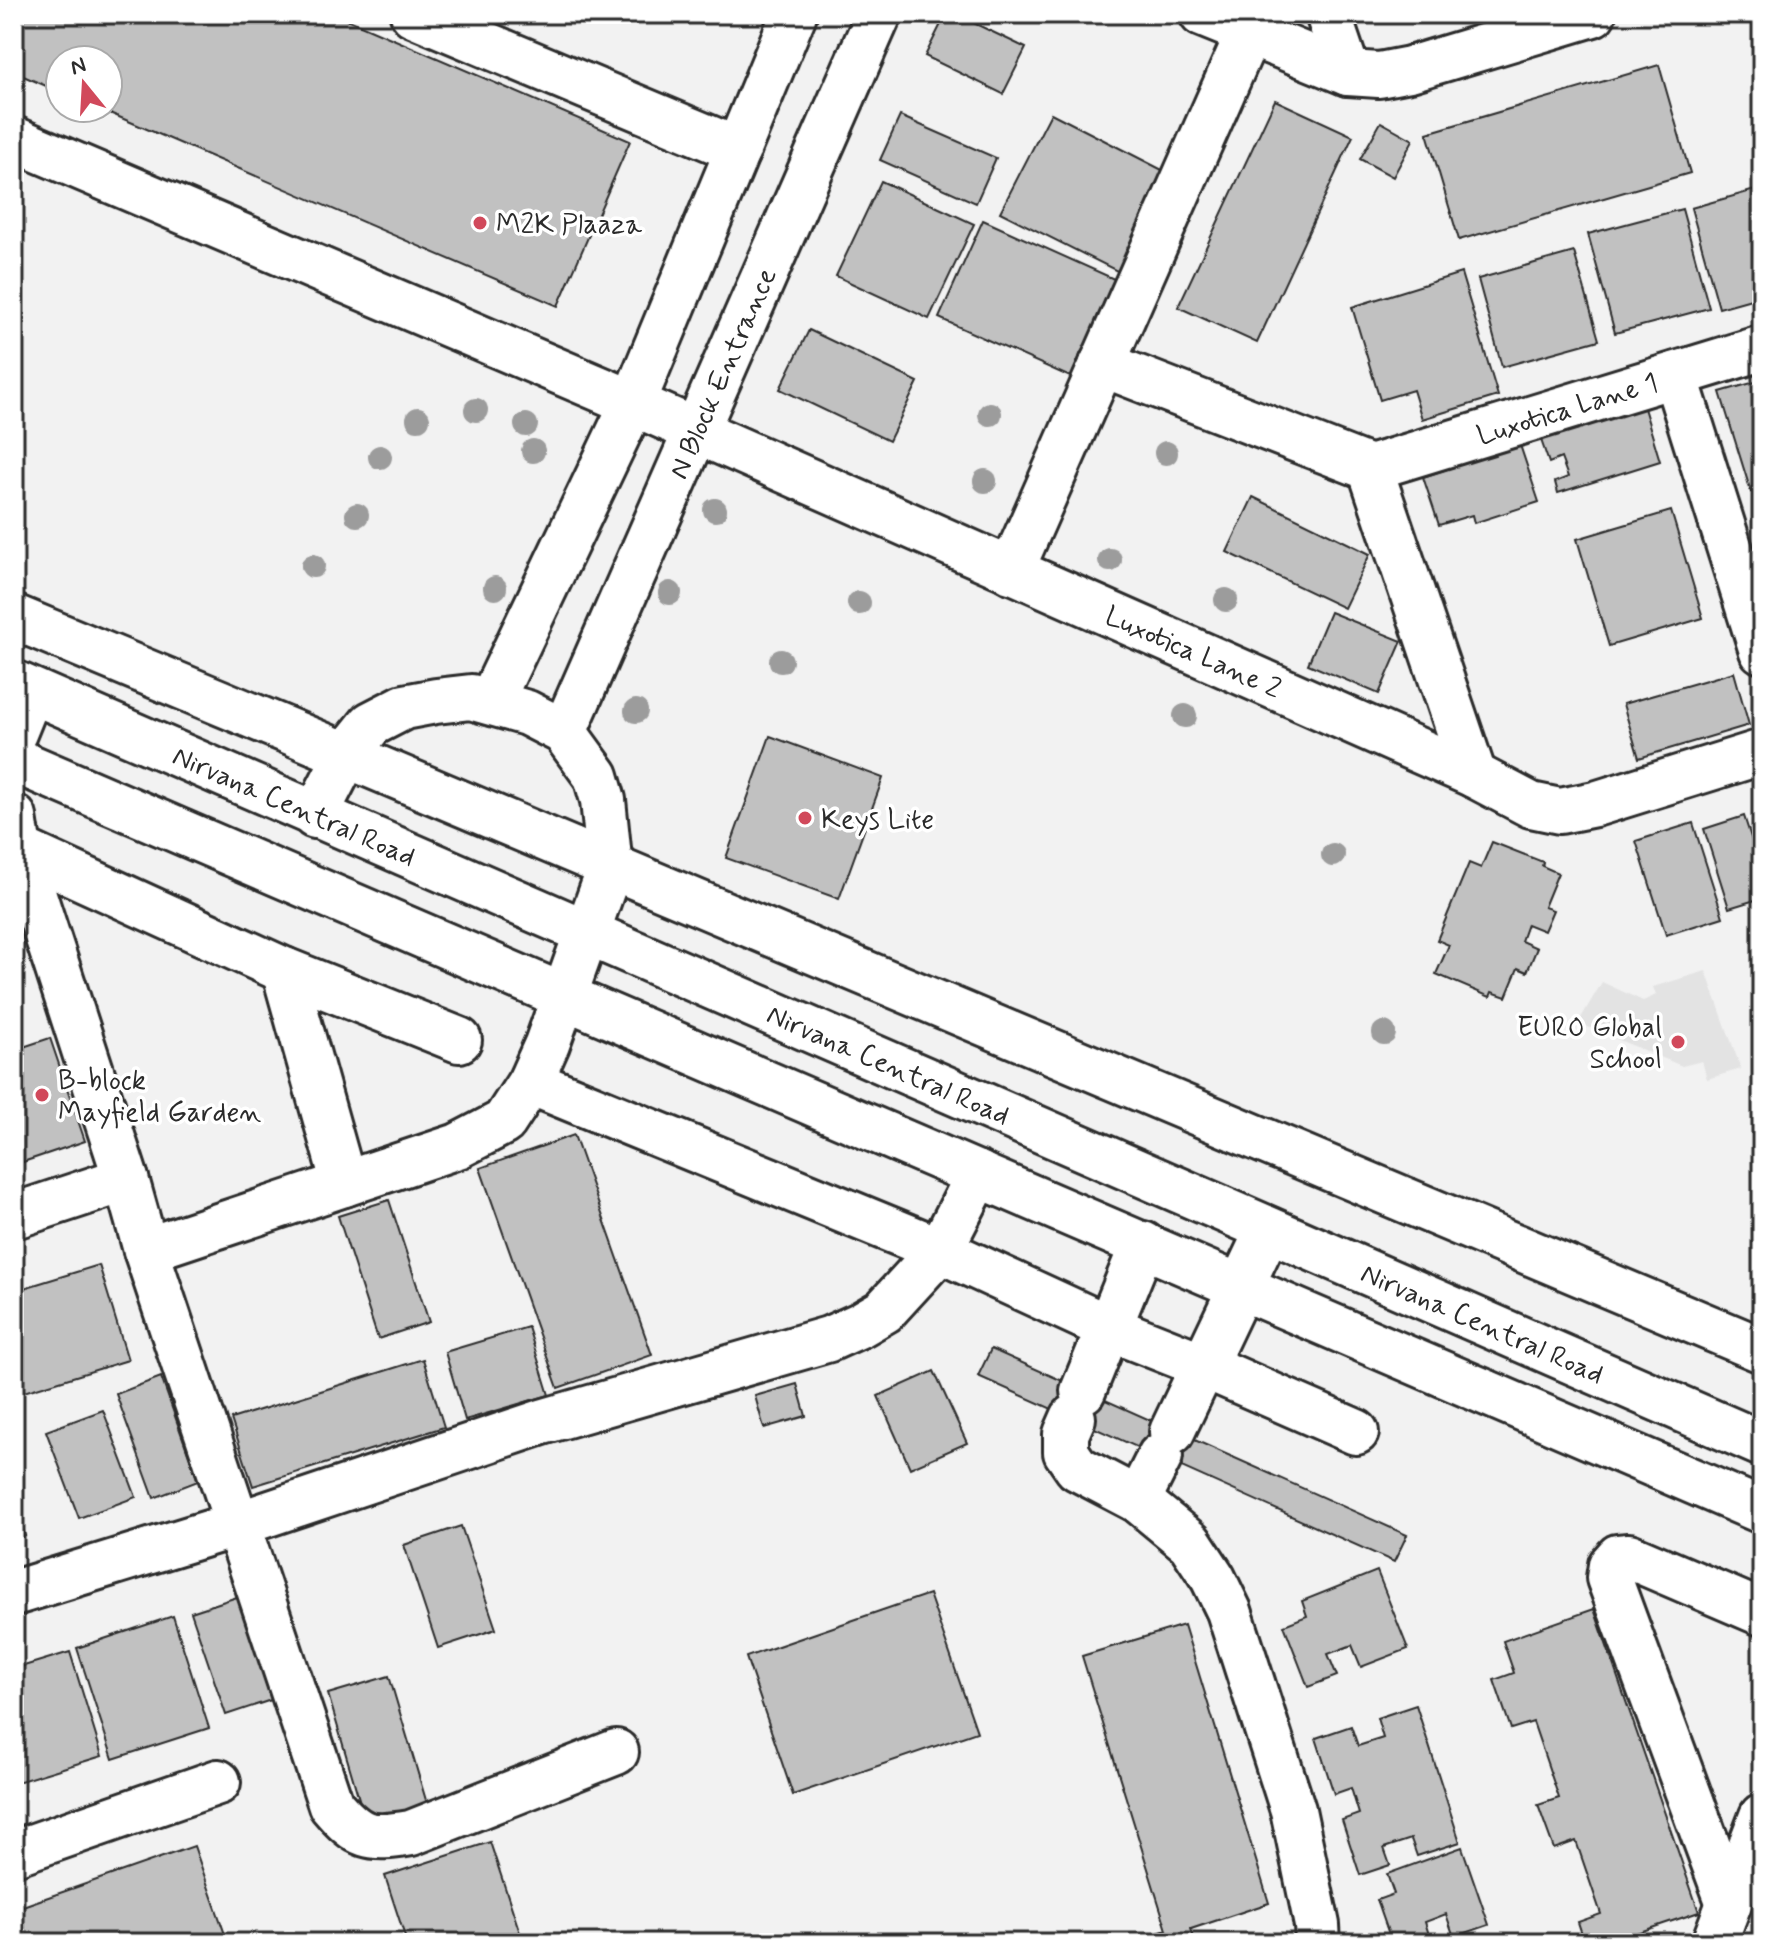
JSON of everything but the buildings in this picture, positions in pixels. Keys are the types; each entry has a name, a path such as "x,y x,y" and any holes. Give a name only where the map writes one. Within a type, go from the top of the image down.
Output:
{"street":[{"path":"413,14 738,150"},
{"path":"491,701 633,403 794,14"},
{"name":"N Block Entrance","path":"564,732 879,14"},
{"path":"1202,14 1348,73 1379,75 1410,69 1593,14"},
{"path":"1328,14 1348,73"},
{"path":"1011,571 1248,34"},
{"name":"Luxotica Lane 2","path":"14,139 633,403 1474,775 1531,805 1560,811 1595,804 1762,752"},
{"name":"Luxotica Lane 1","path":"1370,468 1762,348"},
{"path":"1102,364 1370,468 1474,775"},
{"path":"1675,375 1762,651"},
{"path":"14,617 347,754 610,868 1762,1350"},
{"path":"14,733 23,687"},
{"name":"Nirvana Central Road","path":"23,687 1762,1444"},
{"path":"146,1250 458,1146 504,1122 530,1082 610,868 603,800 596,776 564,732 527,713 471,697 404,707 371,724 347,754 315,816"},
{"path":"14,760 1762,1511"},
{"path":"16,833 284,970 459,1040"},
{"path":"16,833 146,1250 331,1805 359,1833 384,1838 411,1833 616,1752"},
{"path":"284,970 344,1184"},
{"path":"530,1082 940,1250 1109,1328 1356,1432"},
{"path":"14,1593 238,1524 542,1422 829,1339 884,1311 940,1250 979,1174"},
{"path":"14,1216 126,1179"},
{"path":"1138,1500 1268,1230"},
{"path":"1143,1244 1066,1434 1066,1452 1077,1468 1138,1500 1190,1543 1213,1578 1229,1611 1293,1810 1318,1943"},
{"path":"1728,1901 1609,1578 1611,1565 1618,1557 1629,1556 1762,1613"},
{"path":"14,1853 218,1782"},
{"path":"1714,1943 1762,1816"}],"shaded area":[{"name":"EURO Global School","path":"1706,971 1741,1069 1707,1079 1702,1061 1682,1066 1578,1023 1602,982 1643,1001 1656,995 1653,987"}],"place":[{"name":"M2K Plaaza","path":"480,223"},
{"name":"Keys Lite","path":"805,818"},
{"name":"EURO Global School","path":"1678,1042"},
{"name":"B-block Mayfield Garden","path":"42,1095"}]}
